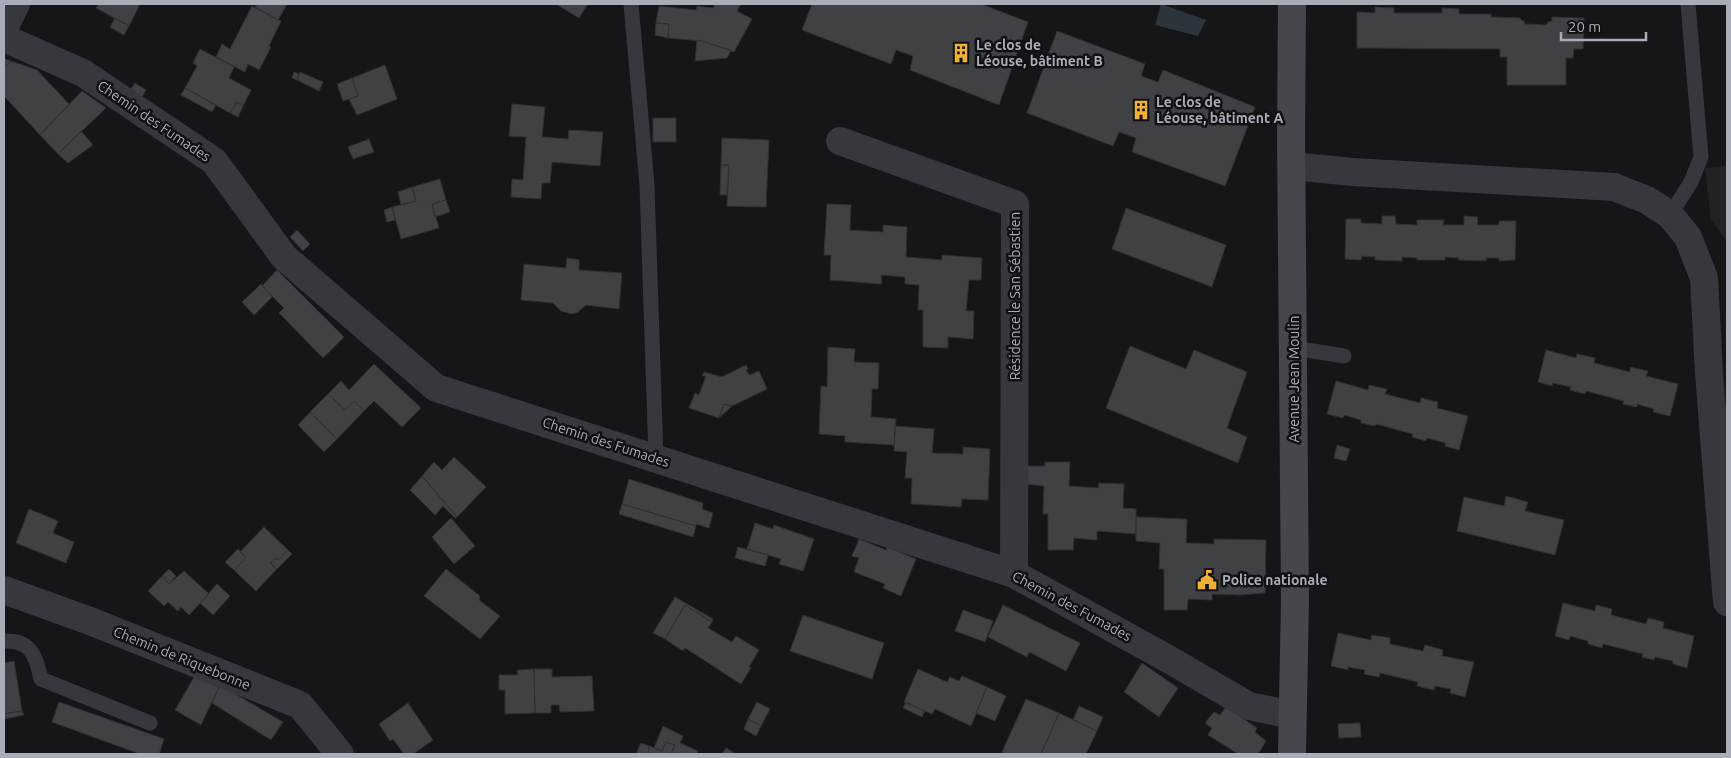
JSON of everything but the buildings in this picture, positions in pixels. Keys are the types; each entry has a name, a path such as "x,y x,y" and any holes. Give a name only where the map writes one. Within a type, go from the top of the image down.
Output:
{"street":[{"path":"4,28 16,4"},
{"name":"Avenue Jean Moulin","path":"1292,4 1295,600 1292,754"},
{"name":"Chemin des Fumades","path":"4,38 83,73 214,161 284,257 436,388 1014,574 1249,706 1292,715"},
{"name":"Résidence le San Sébastien","path":"840,141 1016,204 1014,574"},
{"path":"1292,166 1363,173 1614,187 1647,200 1670,215 1688,237 1704,278 1709,373 1727,602"},
{"name":"Chemin de Riquebonne","path":"4,590 90,621 300,705 340,754"}],"lane":[{"path":"631,4 647,185 656,458"},
{"path":"1670,215 1691,182 1701,157 1688,4"},
{"path":"1294,348 1344,356"},
{"path":"4,641 15,641 28,647 37,659 41,679 150,723"}],"shaded area":[{"path":"1161,4 1206,20 1198,36 1155,25"},
{"path":"1727,166 1727,242 1711,220 1705,168"}],"place":[{"name":"Le clos de Léouse, bâtiment B","path":"961,53"},
{"name":"Le clos de Léouse, bâtiment A","path":"1141,110"},
{"name":"Police nationale","path":"1207,580"}]}
